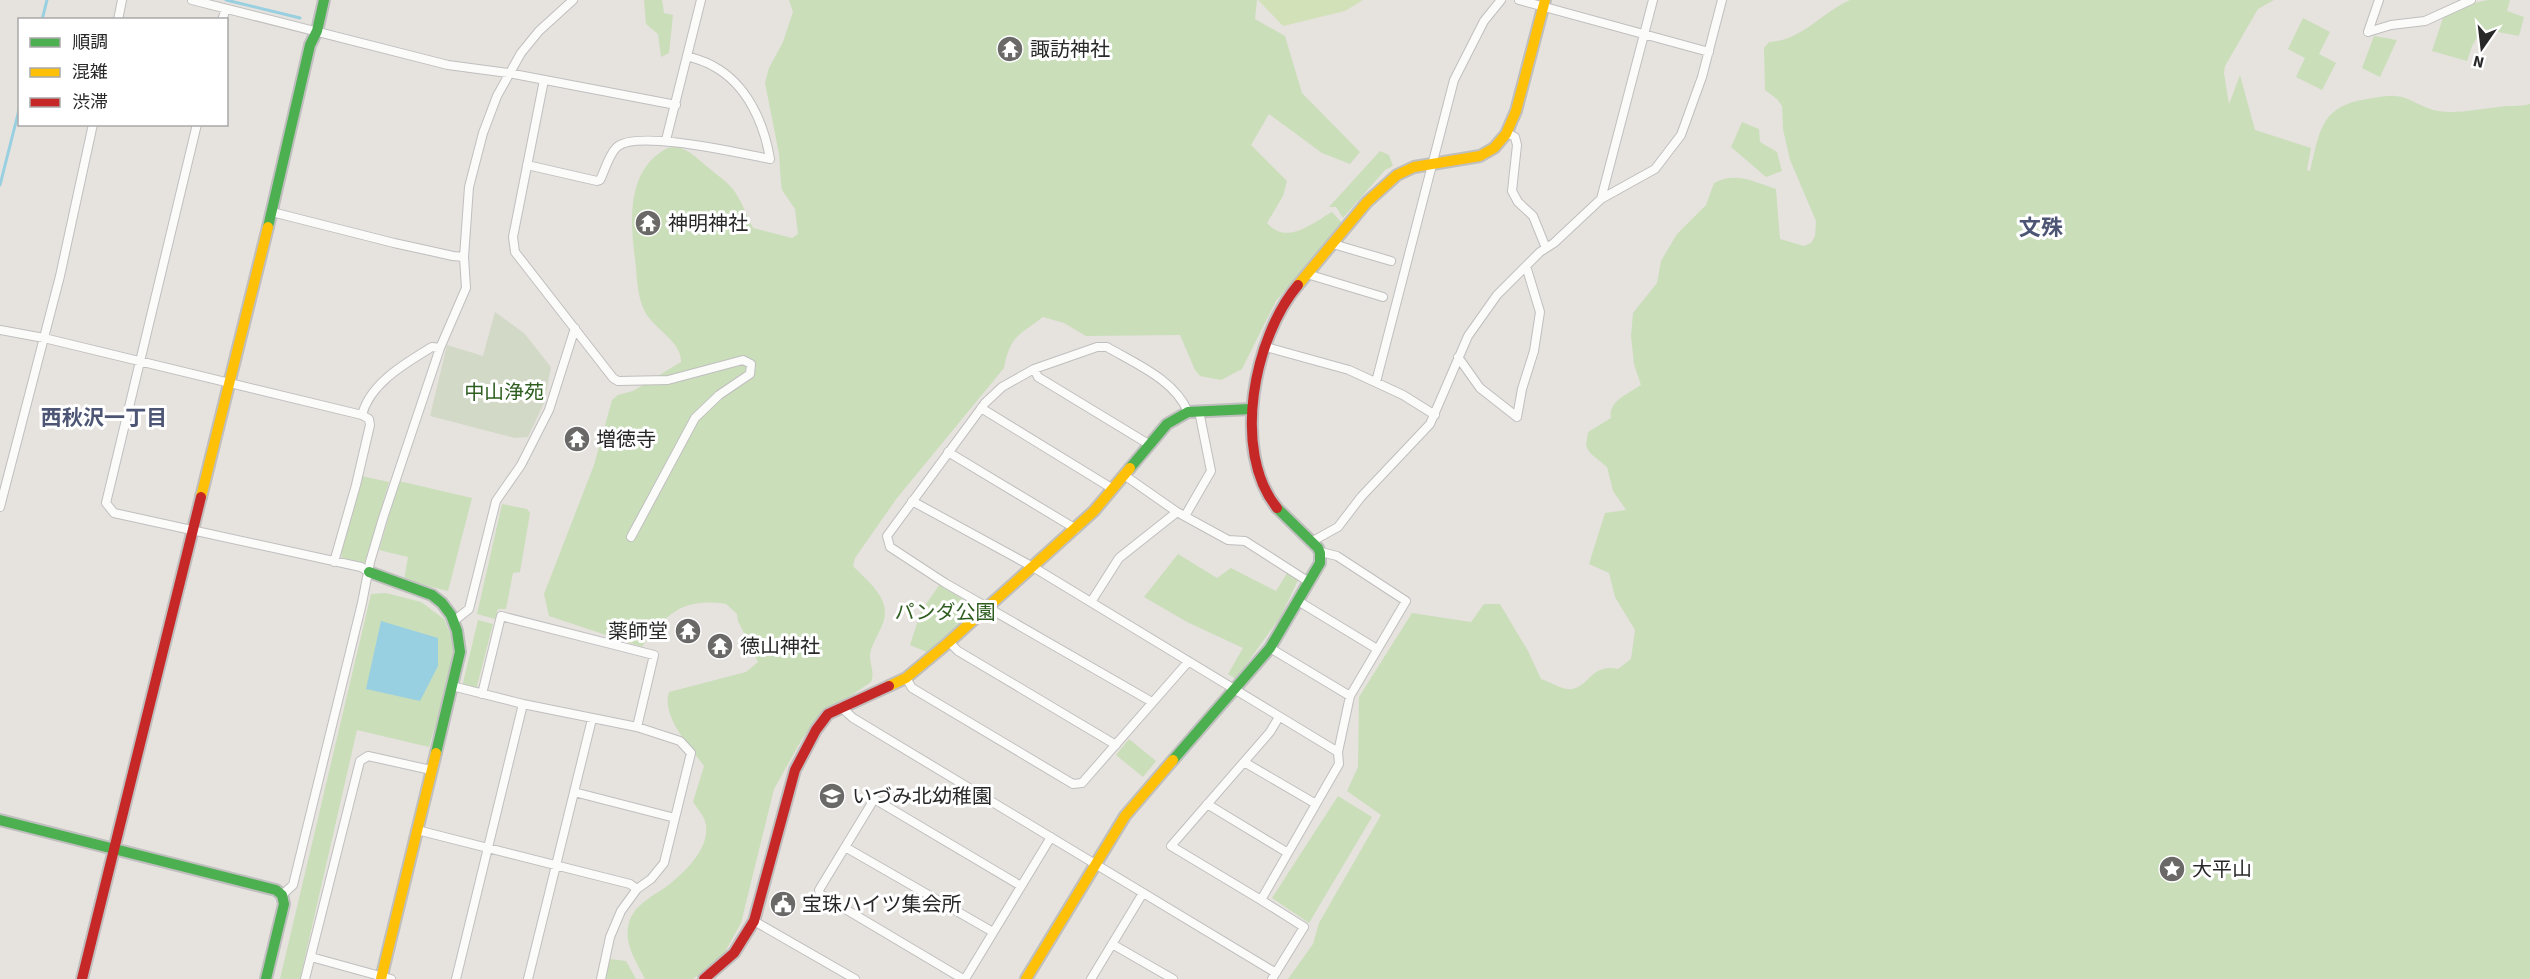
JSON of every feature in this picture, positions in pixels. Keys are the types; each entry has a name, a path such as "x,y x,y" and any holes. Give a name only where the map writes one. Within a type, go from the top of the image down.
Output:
{"street":[{"path":"118,18 122,0"},
{"path":"192,0 448,65 508,73 676,105"},
{"path":"82,979 273,212 308,57 324,0"},
{"path":"282,895 293,885 383,518 440,348 466,288 464,256 470,187 483,133 508,73 539,31 573,0"},
{"path":"666,140 701,0"},
{"path":"1376,382 1454,80 1484,21 1501,0"},
{"path":"1519,0 1544,4 1709,51"},
{"path":"1601,199 1653,0"},
{"path":"1311,542 1338,527 1361,497 1435,415 1468,336 1486,308 1526,266 1601,199 1656,168 1681,135 1709,51 1722,0"},
{"path":"2379,0 2368,32 2391,25 2425,21 2471,0"},
{"path":"1261,900 1339,764 1338,752 1350,696 1406,601 1337,556 1321,552 1289,521 1261,483 1249,428 1251,409 1266,347 1274,322 1286,300 1333,243 1391,181 1416,166 1453,163 1475,158 1487,152 1507,133 1521,92 1544,4"},
{"path":"223,18 226,9"},
{"path":"527,165 597,181 600,180 613,152 622,144 666,140 770,159 766,135 750,102 732,80 714,66 687,56"},
{"path":"544,80 513,245 515,252 613,378 623,382 668,380 743,360 751,364 750,374 719,395 695,418 631,537"},
{"path":"0,507 44,338 93,126"},
{"path":"197,126 106,503 114,513 361,567 369,572 434,595 455,620 460,652 430,770 384,978 311,957"},
{"path":"1507,133 1515,137 1517,145 1512,191 1518,202 1533,216 1546,248"},
{"path":"273,212 424,250 464,256"},
{"path":"1333,243 1391,261"},
{"path":"1458,357 1480,388 1517,417 1522,389 1534,351 1540,312 1526,266"},
{"path":"1307,274 1383,297"},
{"path":"455,620 469,609 496,501 521,465 549,410 575,328"},
{"path":"0,330 230,381 362,415 369,419 370,425 356,485 334,562"},
{"path":"1152,702 890,547 887,536 981,408 1002,387 1034,369 1097,346 1107,347 1166,383 1193,412 1211,471 1185,516"},
{"path":"362,415 369,397 384,380 432,347 440,348"},
{"path":"1266,347 1349,370 1376,382 1435,415"},
{"path":"1034,369 1038,377 1150,445"},
{"path":"981,408 1113,489"},
{"path":"704,979 734,953 754,921 802,754 828,714 906,678 949,642 1076,529 1167,424 1193,412 1251,409"},
{"path":"948,452 1076,529"},
{"path":"1124,475 1177,512 1224,538 1245,541 1309,582"},
{"path":"912,501 1033,567 1338,752"},
{"path":"1091,602 1119,558 1177,512"},
{"path":"1026,979 1125,816 1270,648 1320,563 1321,552"},
{"path":"1298,602 1377,649"},
{"path":"482,694 501,616 654,655 637,727"},
{"path":"949,642 958,651 1116,745"},
{"path":"1270,648 1350,696"},
{"path":"906,678 912,688 1073,784 1082,783 1188,662"},
{"path":"452,686 523,704 637,727 680,741 691,753 664,863 651,879 637,889 621,911 610,937 601,979"},
{"path":"456,979 523,704"},
{"path":"841,707 853,718 1095,863 1274,976 1304,927 1171,846 1270,732 1279,717"},
{"path":"528,979 592,719"},
{"path":"305,979 360,761 368,756 430,770"},
{"path":"1244,762 1316,804"},
{"path":"574,792 675,818"},
{"path":"1021,886 876,800 873,801 819,890 820,894 964,979 993,932 1051,837"},
{"path":"1208,804 1288,853"},
{"path":"0,820 276,890 282,895 284,904 266,979"},
{"path":"417,830 630,884 637,889"},
{"path":"845,847 993,932"},
{"path":"1091,979 1143,893"},
{"path":"754,921 855,979"},
{"path":"1112,944 1173,979"}],"green space":[{"path":"644,0 662,0 664,13 673,15 669,53 661,57 658,34 646,24"},
{"path":"789,0 1257,0 1255,19 1285,36 1302,93 1360,152 1350,164 1322,153 1269,114 1251,145 1287,181 1283,196 1267,223 1275,230 1291,233 1332,212 1343,224 1276,301 1242,369 1221,380 1200,376 1195,370 1180,335 1086,336 1064,323 1043,317 1016,338 1009,349 1004,368 897,498 855,558 853,566 876,590 884,604 883,624 870,654 873,674 871,682 818,718 802,739 774,789 741,923 721,959 693,979 645,979 628,941 630,920 645,901 671,883 691,864 702,847 706,830 705,821 693,802 704,766 673,721 669,711 669,692 746,672 758,662 738,621 737,614 726,604 698,603 676,611 667,617 642,647 549,616 544,594 594,465 612,400 618,395 633,391 681,362 677,348 645,312 637,284 633,203 636,187 651,160 670,148 686,150 732,188 753,228 792,238 798,234 795,209 782,190 779,154 765,83 793,12"},
{"path":"1258,0 1363,0 1345,11 1283,26"},
{"path":"1850,0 2274,0 2258,9 2225,66 2229,104 2240,75 2255,130 2311,148 2307,170 2310,171 2325,123 2340,108 2351,103 2395,96 2406,98 2433,110 2453,112 2530,104 2530,979 1288,979 1313,944 1319,923 1381,815 1347,791 1358,767 1359,697 1412,613 1471,622 1484,604 1500,604 1528,651 1541,679 1568,689 1581,685 1601,669 1618,669 1631,659 1635,630 1615,597 1609,573 1589,564 1605,513 1626,510 1613,491 1607,467 1590,453 1586,446 1588,432 1611,418 1616,402 1641,385 1634,364 1631,336 1633,313 1657,283 1661,261 1677,234 1706,205 1714,183 1737,178 1776,189 1780,239 1804,246 1811,243 1815,236 1816,221 1790,160 1783,129 1782,106 1765,90 1764,48 1769,42 1801,32"},
{"path":"2488,0 2510,0 2507,11 2524,17 2519,36 2482,29 2472,46 2467,61 2432,51 2444,15 2465,5"},
{"path":"2303,18 2330,32 2319,54 2336,63 2322,90 2296,77 2305,58 2288,49"},
{"path":"2374,36 2397,40 2380,77 2362,68"},
{"path":"1742,122 1759,129 1760,142 1777,152 1782,171 1766,177 1731,147"},
{"path":"1380,151 1389,155 1393,166 1385,170 1343,218 1336,207 1329,207"},
{"name":"中山浄苑","path":"495,312 524,333 551,367 544,403 528,437 515,438 430,416 447,345 483,356"},
{"path":"361,476 389,482 366,563 342,558 341,553"},
{"path":"399,481 472,498 448,591 404,580 408,557 379,550"},
{"path":"502,504 527,509 530,513 520,572 513,573 506,609 498,609 495,619 477,614"},
{"path":"1178,554 1217,578 1231,568 1276,591 1289,570 1300,576 1281,616 1236,679 1228,674 1243,648 1187,622 1144,597"},
{"name":"パンダ公園","path":"940,584 975,608 974,614 929,653 910,645 921,611"},
{"path":"386,593 421,602 444,619 450,633 455,658 429,747 357,730 300,979 280,979 371,594"},
{"path":"478,620 493,624 476,690 462,687"},
{"path":"1129,739 1156,761 1143,777 1116,755"},
{"path":"1338,796 1372,817 1309,923 1272,898"},
{"path":"610,959 626,961 636,979 605,979"}],"water":[{"path":"381,621 438,638 438,666 420,701 366,689"}],"waterway":[{"path":"42,18 47,0"},
{"path":"226,0 300,18"},
{"path":"0,185 18,114"}],"traffic: fast":[{"path":"268,227 310,45 317,31 324,0"},
{"path":"1130,468 1167,424 1188,412 1251,409"},
{"path":"1173,760 1270,648 1320,563 1318,548 1277,508"},
{"path":"369,572 432,595 451,615 457,631 460,652 436,753"},
{"path":"0,820 276,890 282,895 284,904 266,979"}],"traffic: slow":[{"path":"1298,285 1367,202 1397,175 1414,167 1480,156 1494,148 1506,134 1516,111 1545,0"},
{"path":"201,497 268,227"},
{"path":"889,686 906,678 949,642 1094,511 1130,468"},
{"path":"381,979 436,753"},
{"path":"1026,979 1125,816 1173,760"}],"traffic: jam":[{"path":"1277,508 1263,484 1255,456 1252,426 1254,395 1260,363 1270,334 1283,307 1298,285"},
{"path":"82,979 201,497"},
{"path":"704,979 734,953 754,921 795,770 816,730 828,714 889,686"}],"place":[{"name":"諏訪神社","path":"1010,49"},
{"name":"神明神社","path":"648,223"},
{"name":"増徳寺","path":"577,439"},
{"name":"薬師堂","path":"688,631"},
{"name":"徳山神社","path":"720,646"},
{"name":"いづみ北幼稚園","path":"832,796"},
{"name":"大平山","path":"2172,869"},
{"name":"宝珠ハイツ集会所","path":"783,904"}],"district":[{"name":"文殊","path":"2041,227"},
{"name":"西秋沢一丁目","path":"104,418"}]}
